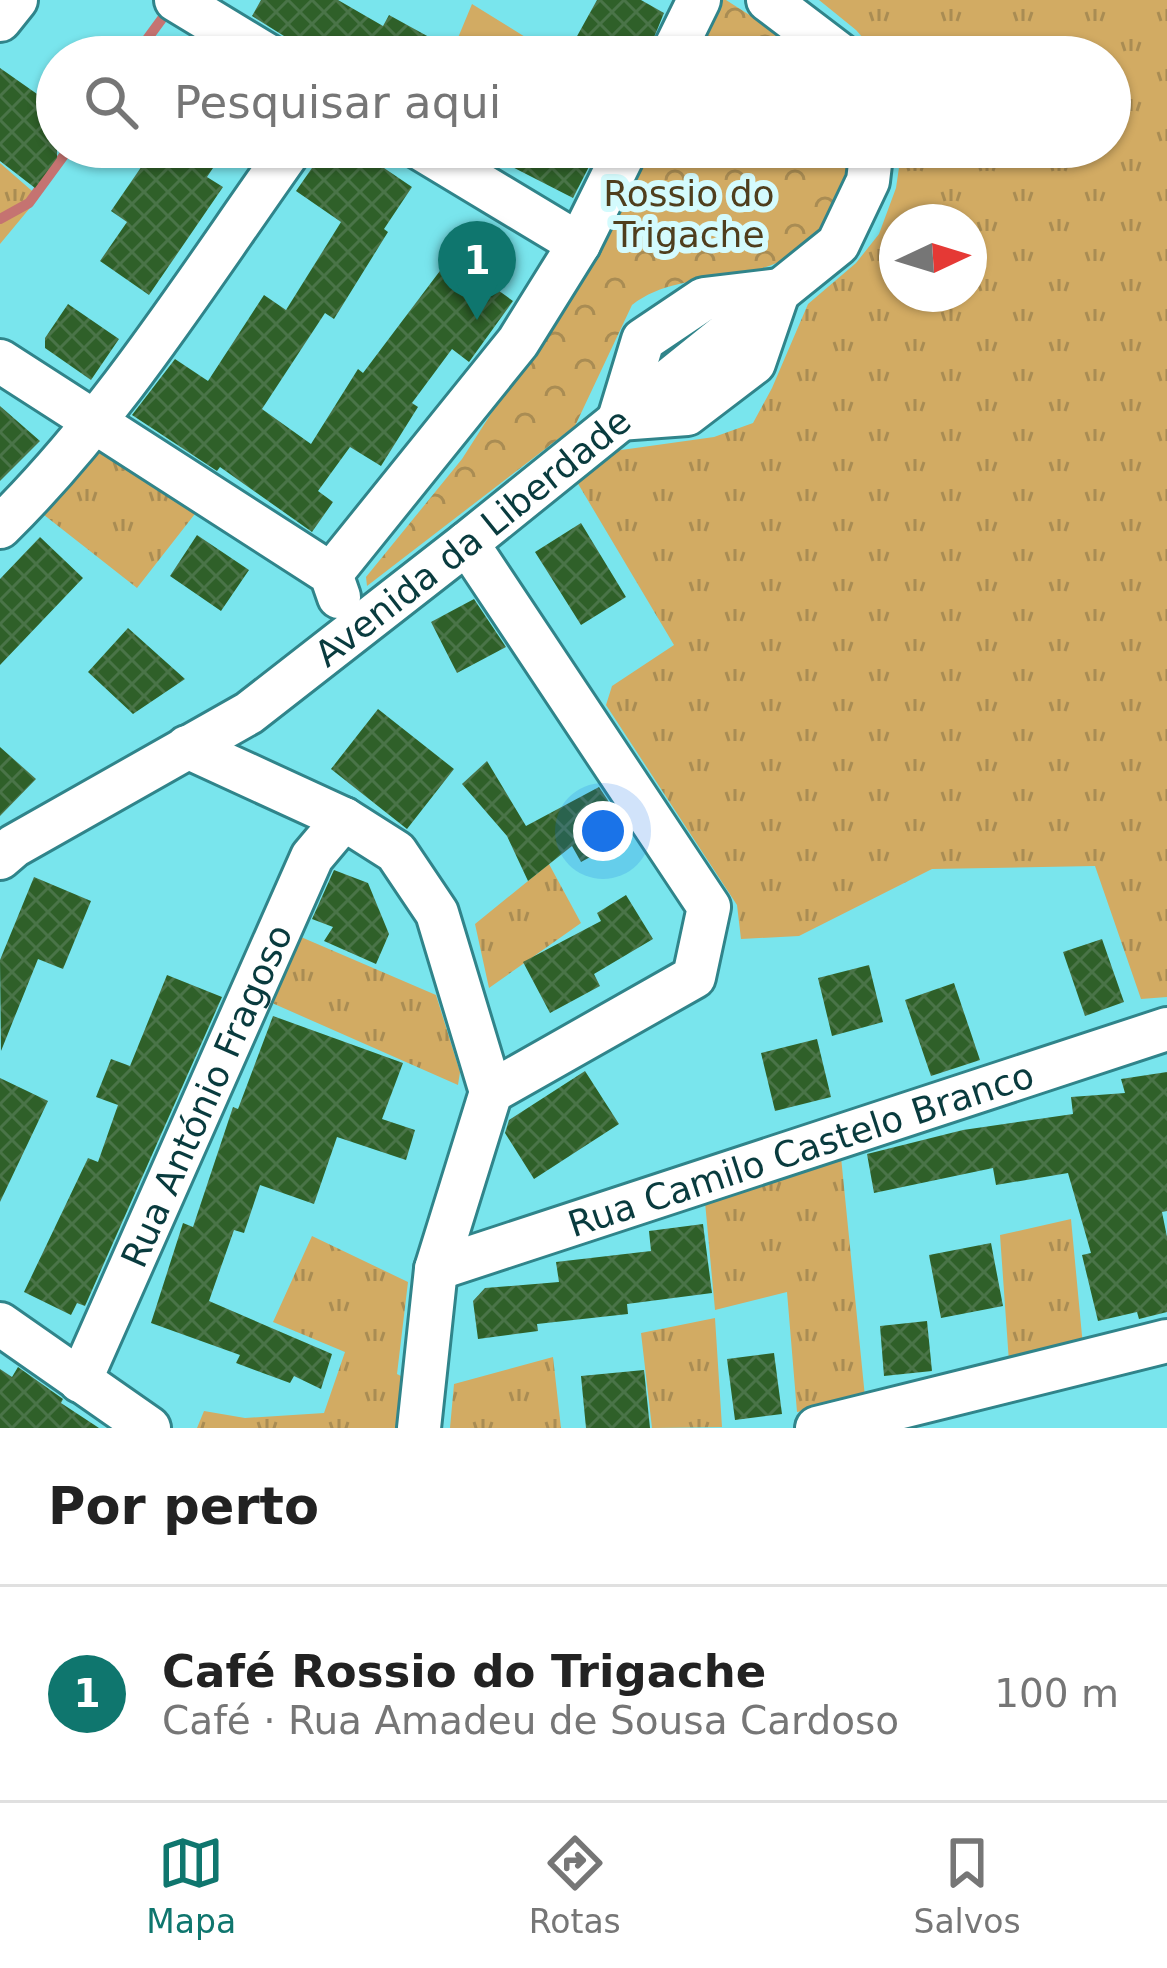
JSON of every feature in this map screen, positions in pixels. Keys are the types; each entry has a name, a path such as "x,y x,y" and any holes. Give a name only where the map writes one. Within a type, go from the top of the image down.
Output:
{"street":[{"path":"0,20 16,0"},
{"path":"176,0 235,36"},
{"path":"682,36 700,0"},
{"path":"767,0 815,36"},
{"path":"0,526 46,482 97,421 277,168"},
{"path":"453,168 579,244"},
{"path":"331,574 518,341 579,244 617,168"},
{"name":"Avenida da Liberdade","path":"0,859 14,846 249,713 467,543 838,244 868,182 870,168"},
{"path":"0,361 331,574 351,630"},
{"path":"467,543 709,907 694,977 491,1091"},
{"path":"187,747 344,819 396,851 437,913 491,1091 436,1269 419,1428"},
{"name":"Rua António Fragoso","path":"80,1381 312,857 344,819"},
{"name":"Rua Camilo Castelo Branco","path":"436,1269 1167,1028"},
{"path":"0,1324 149,1428"},
{"path":"817,1428 1167,1341"}],"green space":[{"path":"718,0 726,0 782,36 702,36"},
{"path":"819,0 1167,0 1167,997 1141,999 1095,866 932,869 799,936 741,939 737,905 606,705 612,686 674,645 577,482 614,451 714,437 753,423 808,304 856,263 879,234 879,312 987,312 987,204 890,204 899,168 1131,168 1131,36 861,36"},
{"path":"472,4 524,36 459,36"},
{"path":"0,163 39,197 0,244"},
{"name":"Rossio do Trigache","path":"635,168 847,168 838,211 805,248 744,273 666,287 632,305 575,426 367,586 366,577 462,459 565,298"},
{"path":"103,443 198,510 137,588 39,511"},
{"path":"549,864 581,923 489,988 475,924"},
{"path":"301,937 436,995 460,1072 458,1085 272,1003"},
{"path":"841,1157 865,1397 797,1412 787,1292 715,1310 705,1202"},
{"path":"1071,1219 1083,1346 1009,1362 1000,1235"},
{"path":"312,1236 408,1282 397,1374 405,1378 401,1428 197,1428 204,1411 245,1418 324,1413 345,1352 273,1322"},
{"path":"715,1318 722,1427 652,1428 641,1333"},
{"path":"553,1357 561,1428 450,1428 454,1384"}],"building":[{"path":"261,0 338,0 383,26 389,15 427,36 284,36 252,16"},
{"path":"597,0 641,0 664,13 655,36 577,36"},
{"path":"0,68 36,93 36,168 50,168 35,188 0,161"},
{"path":"141,168 213,168 207,177 223,187 149,295 100,261 127,222 111,211"},
{"path":"312,168 384,168 412,187 334,319 325,313 262,409 311,444 358,369 363,373 470,231 513,263 495,288 513,301 469,362 452,349 412,403 418,407 381,466 350,447 318,491 333,502 312,532 220,467 217,471 132,415 175,359 208,381 264,295 286,310 341,222 296,191"},
{"path":"514,168 588,168 573,198"},
{"path":"68,304 119,339 91,380 45,348 45,338"},
{"path":"0,406 40,441 0,481"},
{"path":"581,523 626,597 581,625 535,552"},
{"path":"197,535 249,570 221,611 170,576"},
{"path":"40,537 83,578 0,665 0,579"},
{"path":"474,599 506,647 457,673 431,622"},
{"path":"128,628 185,679 133,714 88,672"},
{"path":"378,709 454,769 407,829 331,769"},
{"path":"0,747 36,779 0,816"},
{"path":"487,761 526,826 599,787 631,835 581,862 572,846 528,881 507,836 462,784"},
{"path":"334,870 368,883 389,934 376,964 324,941 333,927 312,919"},
{"path":"34,877 91,901 63,969 38,959 1,1051 0,960"},
{"path":"626,895 653,939 594,974 600,986 550,1013 523,962 601,921 597,913"},
{"path":"1102,939 1124,1002 1085,1016 1063,952"},
{"path":"869,965 883,1022 832,1036 818,978"},
{"path":"167,975 222,997 85,1306 77,1303 71,1315 24,1292 88,1158 98,1162 118,1105 96,1097 111,1059 130,1066"},
{"path":"954,983 980,1060 931,1076 905,1000"},
{"path":"273,1016 403,1063 382,1119 415,1130 406,1160 337,1137 314,1204 260,1185 244,1233 234,1230 209,1301 332,1354 321,1389 294,1376 290,1383 236,1363 240,1355 151,1323 183,1223 193,1227 233,1107 238,1109"},
{"path":"817,1039 831,1097 775,1111 761,1053"},
{"path":"585,1071 619,1124 534,1179 505,1133 509,1120"},
{"path":"1167,1072 1167,1211 1162,1212 1167,1237 1167,1312 1139,1319 1137,1312 1098,1321 1082,1255 1091,1253 1068,1173 996,1185 993,1168 874,1193 867,1154 963,1130 1073,1114 1071,1097 1125,1093 1121,1079"},
{"path":"0,1078 48,1101 0,1202"},
{"path":"703,1224 712,1293 627,1304 628,1314 537,1324 538,1331 478,1339 473,1301 485,1288 559,1282 556,1262 651,1251 649,1231"},
{"path":"991,1243 1003,1306 941,1318 929,1255"},
{"path":"927,1321 932,1371 884,1376 880,1326"},
{"path":"774,1353 782,1414 735,1420 727,1359"},
{"path":"18,1367 99,1428 0,1428 0,1369 12,1377"},
{"path":"644,1370 650,1428 586,1428 581,1376"}],"waterway":[{"path":"149,36 164,16"},
{"path":"0,219 29,203 55,168"}],"place":[{"name":"Café Rossio do Trigache","path":"477,320"}]}
